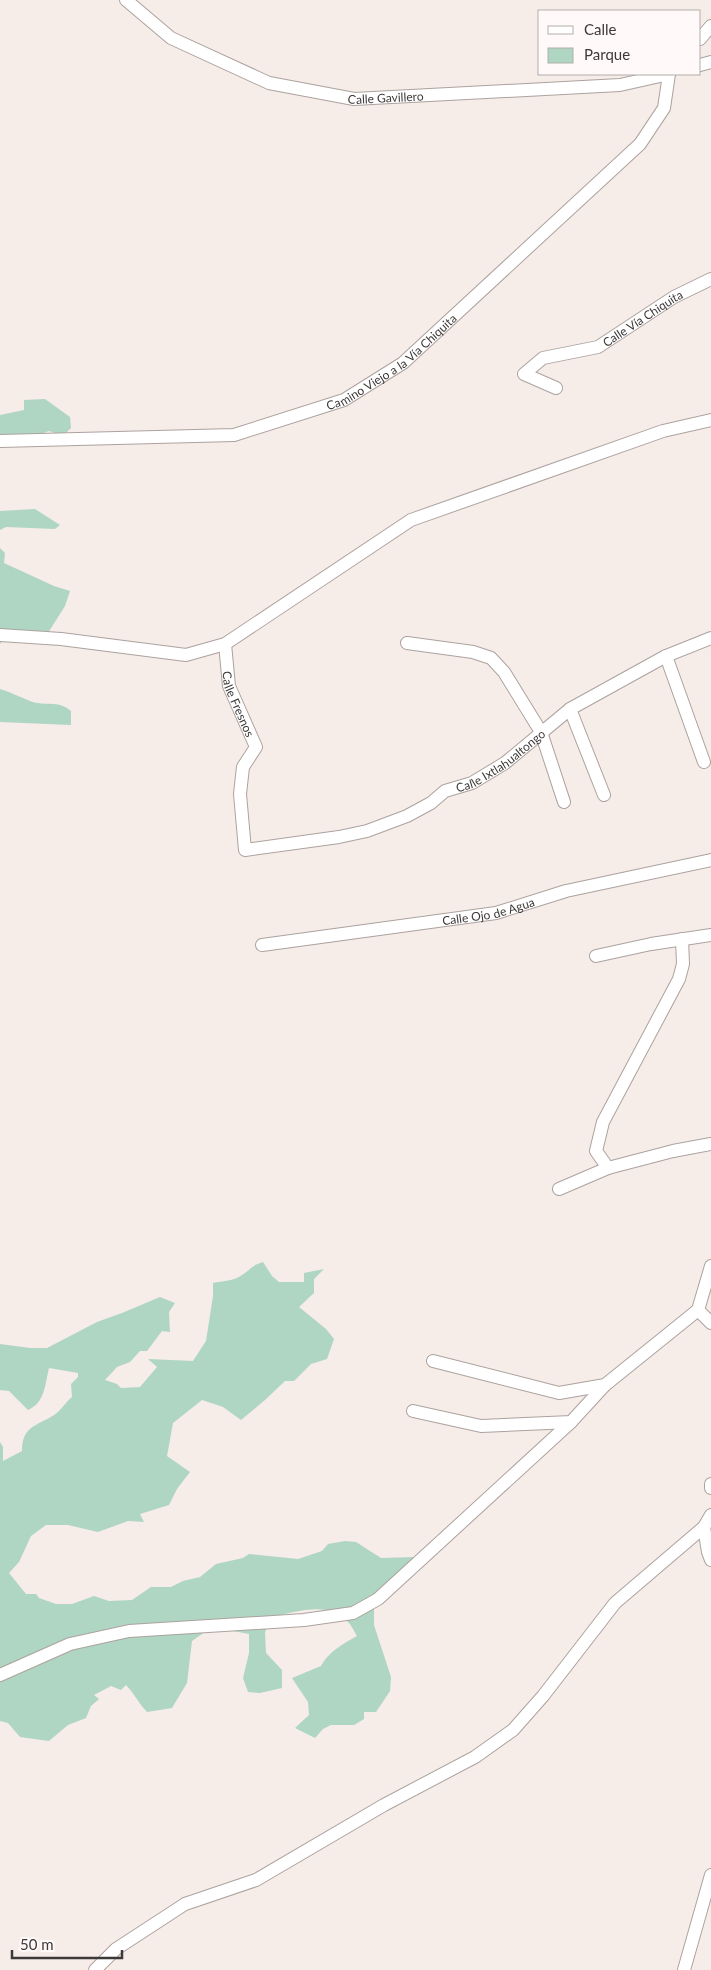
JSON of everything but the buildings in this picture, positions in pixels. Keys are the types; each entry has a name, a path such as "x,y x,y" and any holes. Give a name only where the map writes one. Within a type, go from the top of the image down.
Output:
{"street":[{"name":"Calle Gavillero","path":"126,0 171,38 269,83 354,99 620,85 665,75"},
{"path":"701,38 711,26"},
{"name":"Camino Viejo a la Vía Chiquita","path":"0,441 234,435 344,400 403,363 640,144 664,108 669,75"},
{"name":"Calle Vía Chiquita","path":"556,388 524,374 543,358 598,347 674,297 711,279"},
{"path":"0,635 61,639 186,655 225,644 411,520 663,431 711,420"},
{"name":"Calle Ixtlahualtongo","path":"245,850 339,837 367,831 407,816 431,803 445,791 472,783 505,763 570,709 666,656 711,638"},
{"path":"407,643 473,652 491,658 504,672 541,732 564,802"},
{"name":"Calle Fresnos","path":"225,644 229,686 256,747 243,767 240,794 245,850"},
{"path":"666,656 704,762"},
{"path":"570,709 604,795"},
{"name":"Calle Ojo de Agua","path":"262,945 496,913 566,891 711,860"},
{"path":"596,956 682,938 711,935"},
{"path":"608,1168 596,1151 603,1122 679,979 683,964 682,938"},
{"path":"560,1189 608,1168 673,1151 711,1144"},
{"path":"0,1675 70,1644 129,1631 304,1620 353,1613 378,1599 571,1422 605,1385 698,1310 711,1266"},
{"path":"698,1310 711,1323"},
{"path":"433,1361 559,1393 605,1385"},
{"path":"413,1411 481,1426 571,1422"},
{"path":"95,1970 116,1949 185,1904 256,1880 384,1805 475,1757 514,1730 543,1696 615,1603 704,1527 711,1515"},
{"path":"704,1527 711,1560"},
{"path":"684,1970 711,1875"}],"green space":[{"path":"45,399 70,417 71,428 63,436 49,431 30,438 0,435 0,415 24,410 24,400"},
{"path":"35,509 60,525 55,529 6,527 0,530 0,511"},
{"path":"0,548 5,553 4,563 54,586 70,591 65,606 46,636 4,639 0,644"},
{"path":"0,689 35,703 56,704 66,707 71,711 71,725 0,722"},
{"path":"263,1262 272,1276 279,1282 304,1282 304,1273 324,1269 314,1279 314,1293 299,1307 326,1329 334,1339 327,1359 311,1364 294,1381 285,1381 241,1420 223,1407 202,1400 173,1423 167,1456 190,1472 177,1489 169,1505 140,1514 144,1522 128,1521 98,1532 68,1525 46,1525 31,1536 19,1562 9,1573 26,1594 36,1594 39,1598 56,1604 72,1604 94,1596 109,1601 132,1600 151,1587 171,1587 183,1581 200,1577 216,1564 243,1558 249,1554 298,1559 322,1551 328,1544 345,1541 356,1542 381,1558 415,1557 374,1598 374,1625 391,1677 390,1691 376,1712 364,1712 364,1719 354,1725 331,1725 323,1729 315,1738 295,1728 309,1715 308,1702 292,1678 321,1666 332,1652 357,1636 349,1623 338,1614 320,1609 301,1611 272,1617 265,1632 266,1653 282,1670 282,1688 260,1693 248,1692 243,1678 249,1653 249,1634 212,1627 192,1641 187,1683 172,1708 147,1712 126,1685 121,1690 111,1686 94,1695 99,1699 91,1706 86,1718 68,1725 49,1741 20,1737 8,1723 0,1721 0,1442 3,1447 3,1461 22,1451 25,1435 29,1430 52,1417 72,1397 71,1384 78,1377 78,1373 49,1368 41,1398 34,1407 28,1410 9,1391 0,1390 0,1344 47,1348 97,1322 160,1297 175,1303 169,1312 170,1332 162,1331 147,1351 140,1351 130,1362 117,1367 105,1380 117,1384 121,1388 140,1387 157,1367 148,1359 193,1361 206,1341 213,1296 213,1283 239,1277"}]}
